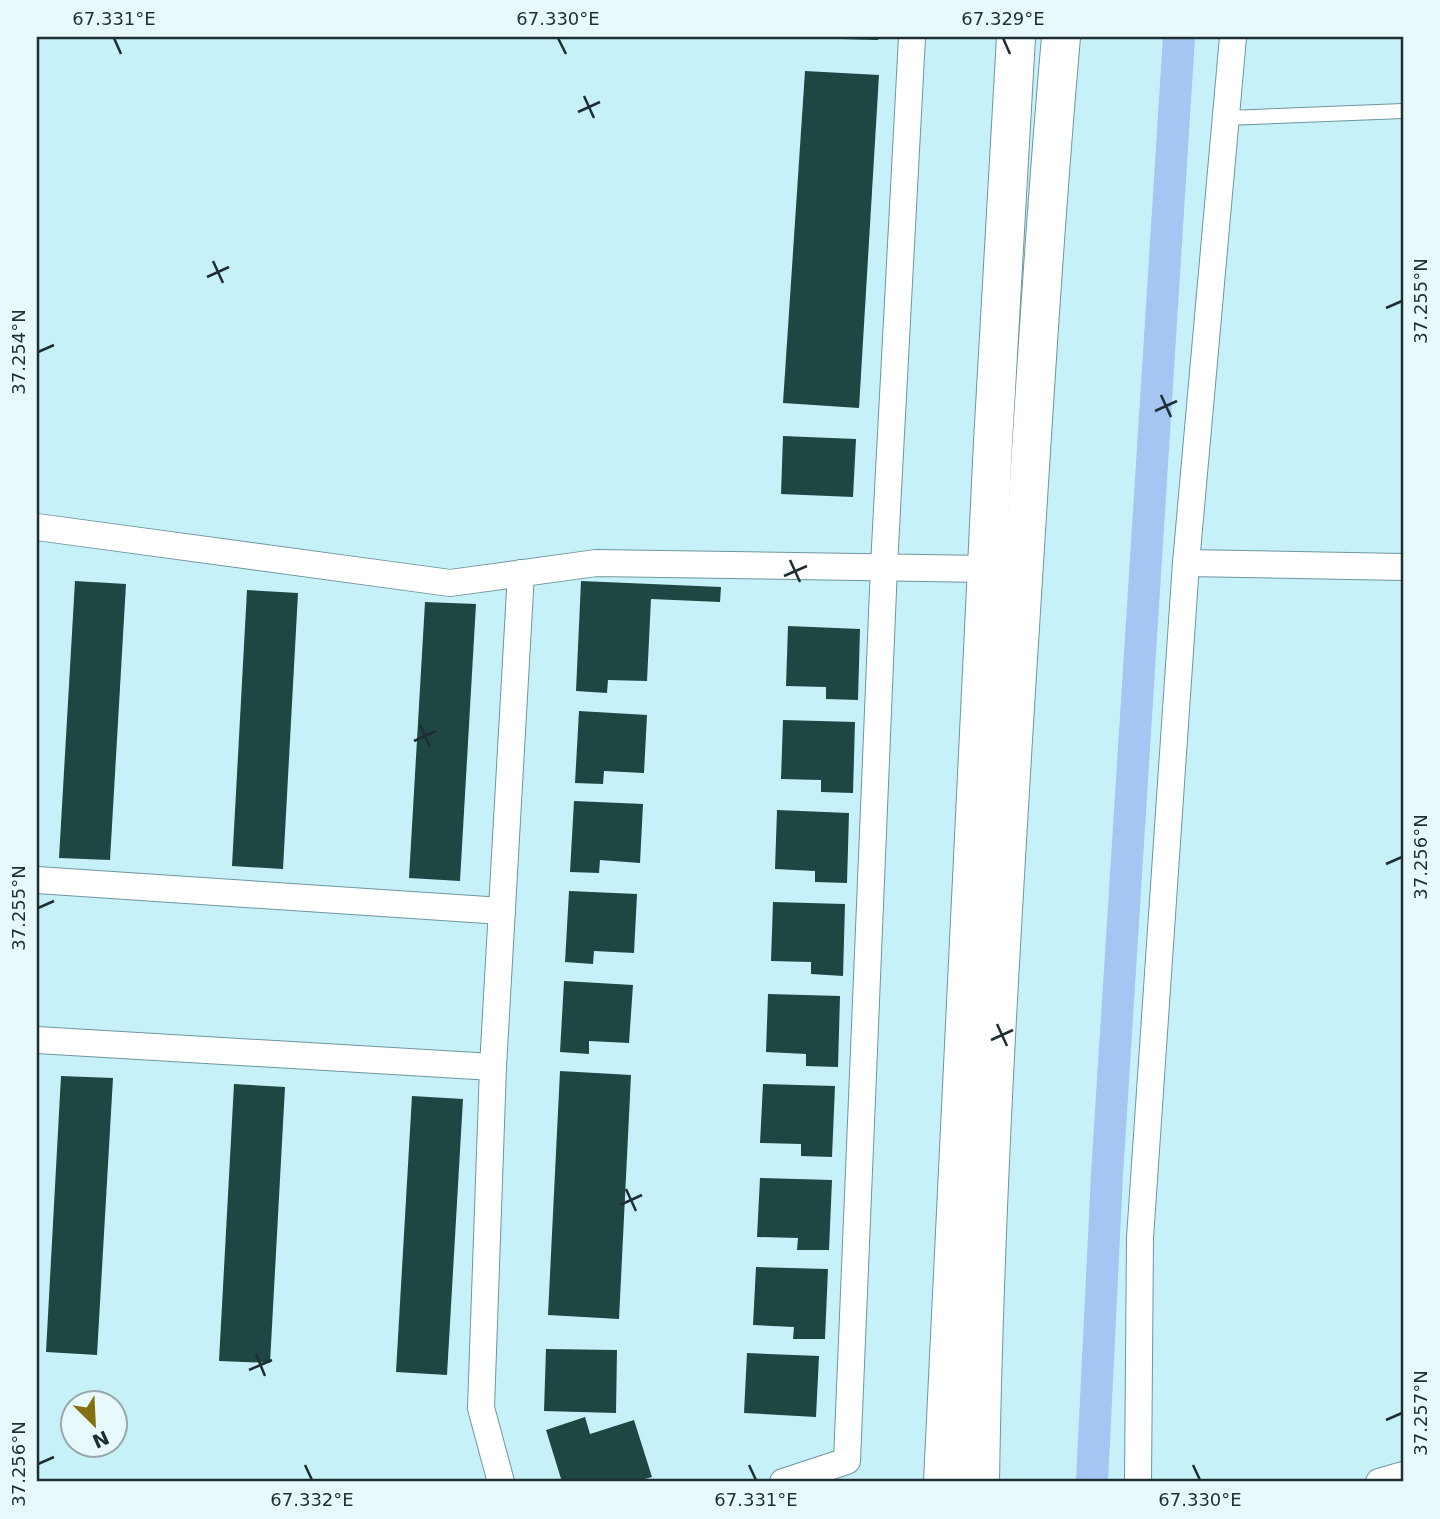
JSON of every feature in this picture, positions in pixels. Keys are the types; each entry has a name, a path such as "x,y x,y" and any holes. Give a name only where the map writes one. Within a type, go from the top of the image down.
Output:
{"main road":[{"path":"943,1482 987,569 1016,37"},
{"path":"980,1482 982,1308 1004,883 1044,233 1061,37"}],"street":[{"path":"783,1482 847,1461 884,566 912,37"},
{"path":"1138,1482 1140,1238 1186,563 1233,37"},
{"path":"37,527 450,583 596,562 987,569"},
{"path":"1186,563 1403,567"},
{"path":"501,1482 481,1408 493,1068 521,573"},
{"path":"37,880 502,911"},
{"path":"37,1040 493,1068"},
{"path":"1379,1482 1403,1475"}],"lane":[{"path":"1226,118 1403,111"}],"building":[{"path":"878,37 878,40 842,39"},
{"path":"805,71 879,75 859,408 783,403"},
{"path":"783,436 856,439 853,497 781,494"},
{"path":"75,581 126,584 110,860 59,858"},
{"path":"581,581 721,587 720,602 651,599 647,681 608,680 607,693 576,691"},
{"path":"247,590 298,593 283,869 232,866"},
{"path":"425,602 476,604 460,881 409,878"},
{"path":"788,626 860,629 858,700 826,699 826,687 786,686"},
{"path":"579,711 647,715 644,773 604,771 603,784 575,783"},
{"path":"783,720 855,722 853,793 821,792 821,780 781,779"},
{"path":"574,801 643,804 640,863 600,860 599,873 570,872"},
{"path":"777,810 849,813 847,883 815,882 815,871 775,869"},
{"path":"569,891 637,894 634,953 594,951 593,964 565,962"},
{"path":"773,902 845,904 843,976 811,974 811,962 771,961"},
{"path":"564,981 633,985 629,1043 589,1041 589,1054 560,1052"},
{"path":"768,994 840,996 838,1067 806,1066 806,1054 766,1052"},
{"path":"560,1071 631,1075 619,1319 548,1315"},
{"path":"61,1076 113,1078 97,1355 46,1352"},
{"path":"234,1084 285,1087 270,1363 219,1361"},
{"path":"763,1084 835,1086 832,1157 801,1156 801,1144 760,1143"},
{"path":"412,1096 463,1099 447,1375 396,1372"},
{"path":"760,1178 832,1180 829,1250 797,1250 798,1238 757,1237"},
{"path":"756,1267 828,1269 825,1339 793,1339 794,1327 753,1325"},
{"path":"546,1349 617,1350 616,1413 544,1411"},
{"path":"747,1353 819,1356 816,1417 744,1413"},
{"path":"585,1417 590,1434 634,1420 652,1477 634,1482 562,1482 546,1430"}],"waterway":[{"path":"1092,1482 1107,1175 1179,37"}]}
